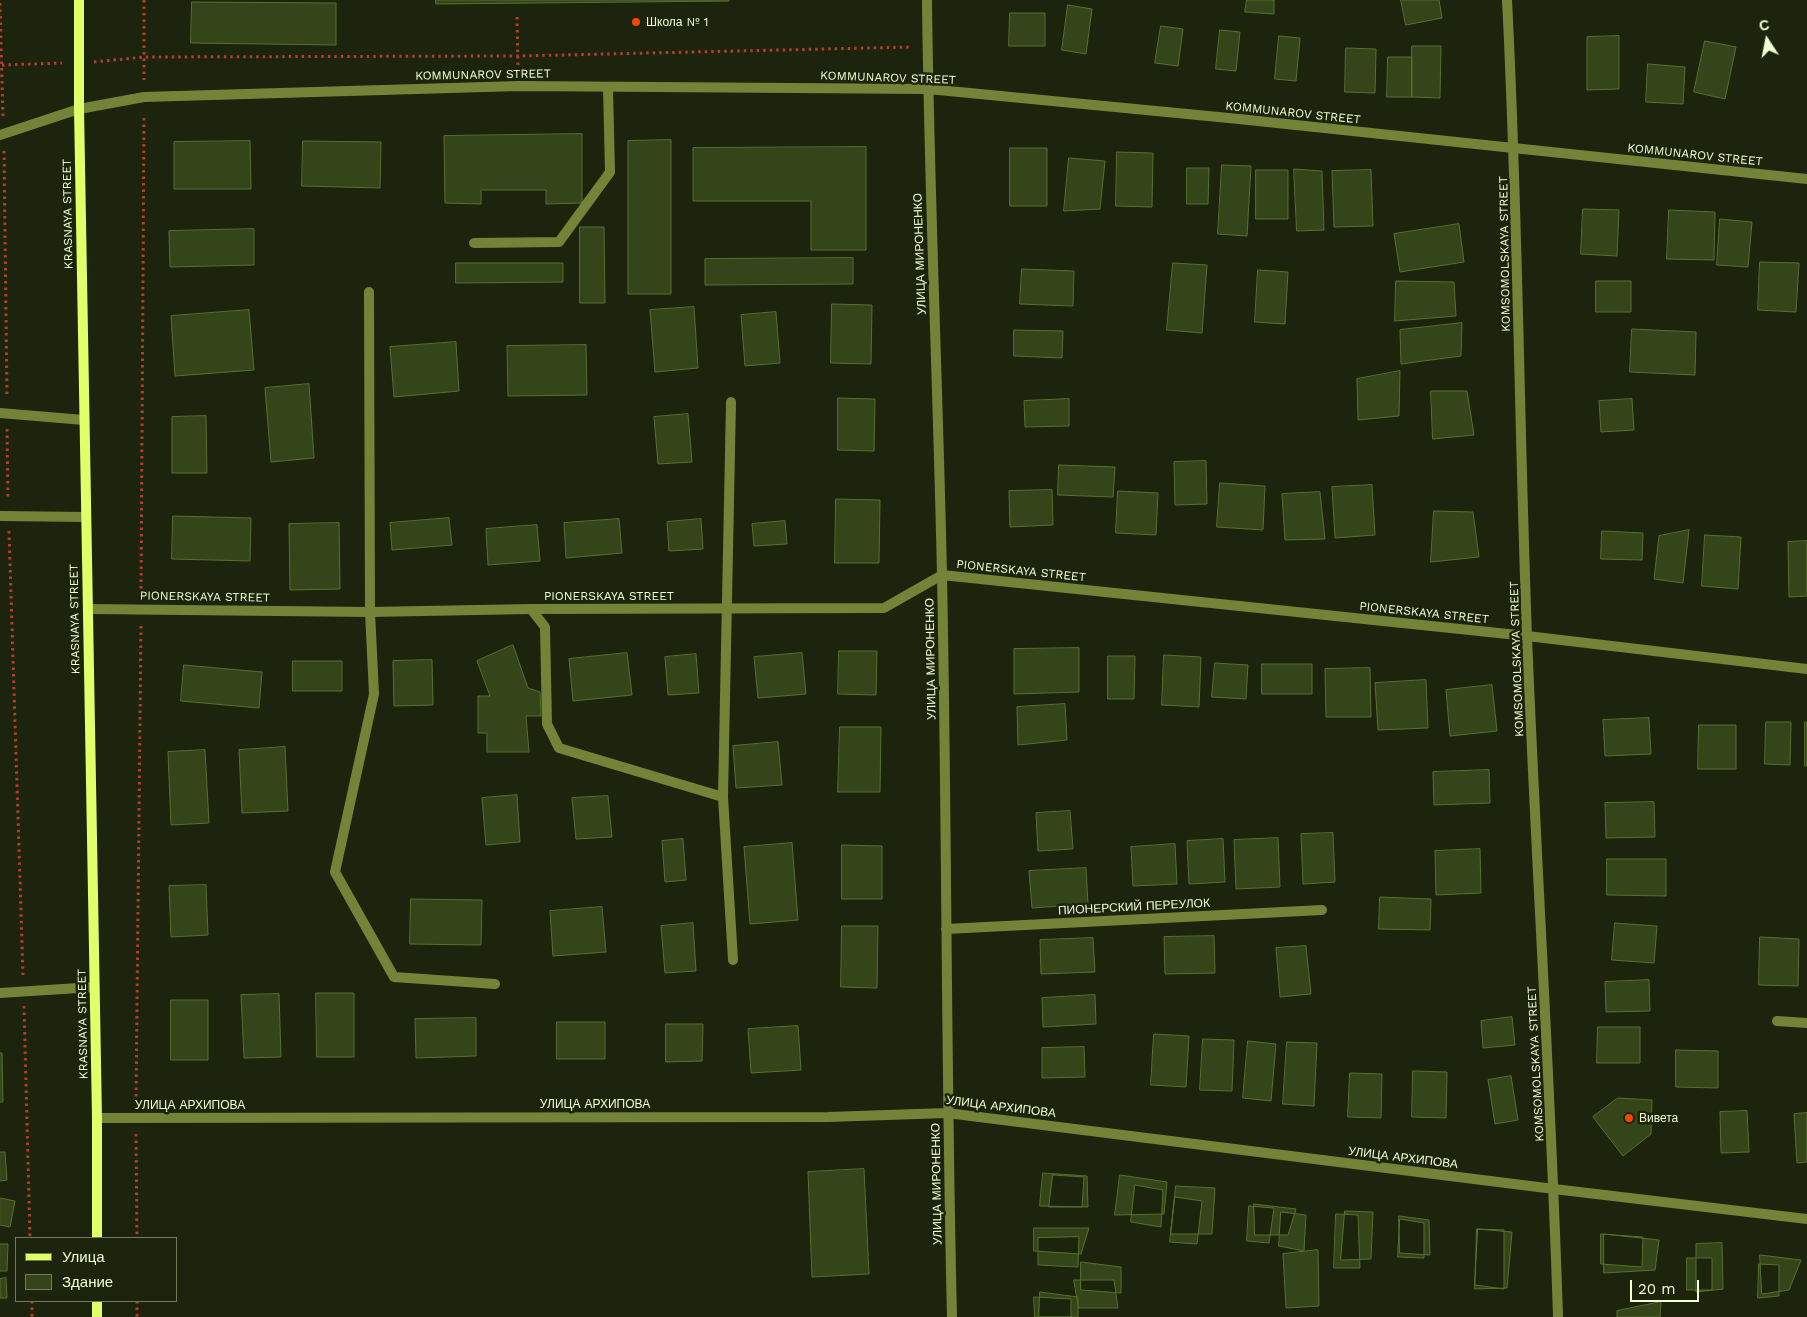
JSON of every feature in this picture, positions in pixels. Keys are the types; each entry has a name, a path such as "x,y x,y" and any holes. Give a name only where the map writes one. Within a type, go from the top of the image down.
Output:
{"main road":[{"name":"KRASNAYA STREET","path":"79,0 78,109 97,1118 97,1237"},
{"path":"96,1302 96,1317"}],"street":[{"name":"УЛИЦА МИРОНЕНКО","path":"927,0 942,575 952,1317"},
{"name":"KOMSOMOLSKAYA STREET","path":"1507,0 1514,148 1527,636 1554,1189 1558,1317"},
{"name":"KOMMUNAROV STREET","path":"2,134 78,109 144,97 519,86 928,89 1514,148 1807,180"},
{"path":"474,243 559,242 610,172 608,87"},
{"path":"369,292 370,612 374,694 336,872 394,978 495,984"},
{"path":"731,402 723,797 733,960"},
{"path":"4,413 84,420"},
{"path":"4,516 86,517"},
{"name":"PIONERSKAYA STREET","path":"88,609 370,612 531,609 884,608 942,575 1527,636 1807,669"},
{"path":"531,609 545,626 546,724 559,748 723,797"},
{"name":"ПИОНЕРСКИЙ ПЕРЕУЛОК","path":"946,929 1322,910"},
{"path":"0,993 94,987"},
{"path":"1777,1021 1807,1024"},
{"name":"УЛИЦА АРХИПОВА","path":"97,1118 828,1117 948,1112 1554,1189 1807,1219"}],"path":[{"path":"0,3 2,65 4,516 23,992 30,1237"},
{"path":"517,18 519,86"},
{"path":"2,65 78,63 144,57 517,56 884,46 928,47"},
{"path":"32,1302 32,1317"},
{"path":"137,1302 137,1317"}],"building":[{"path":"436,0 729,0 729,1 436,4"},
{"path":"1247,0 1274,0 1274,14 1245,12"},
{"path":"1401,0 1439,0 1442,18 1406,25"},
{"path":"192,2 336,3 336,45 191,43"},
{"path":"1068,5 1092,9 1086,54 1062,50"},
{"path":"1010,13 1045,13 1045,46 1009,46"},
{"path":"1161,26 1183,29 1178,66 1155,63"},
{"path":"1220,30 1240,32 1236,71 1216,69"},
{"path":"1279,36 1300,38 1296,81 1275,79"},
{"path":"1619,36 1619,89 1587,90 1587,37"},
{"path":"1705,41 1736,47 1725,99 1694,92"},
{"path":"1412,46 1441,46 1440,98 1412,97"},
{"path":"1346,48 1376,49 1375,93 1345,92"},
{"path":"1388,57 1412,57 1412,97 1387,97"},
{"path":"1648,64 1685,67 1683,104 1646,102"},
{"path":"582,134 582,203 546,204 546,190 481,190 481,204 445,203 444,136"},
{"path":"671,140 671,294 628,294 628,141"},
{"path":"250,141 251,189 174,189 174,142"},
{"path":"303,141 381,142 380,188 302,186"},
{"path":"866,147 866,250 811,250 811,201 693,201 693,148"},
{"path":"1010,148 1047,148 1047,206 1010,206"},
{"path":"1117,152 1153,153 1152,207 1116,206"},
{"path":"1069,158 1105,161 1100,209 1064,211"},
{"path":"1222,165 1251,166 1247,236 1218,234"},
{"path":"1187,168 1209,168 1208,204 1187,204"},
{"path":"1294,169 1322,171 1324,230 1297,231"},
{"path":"1256,170 1288,170 1288,219 1256,219"},
{"path":"1371,170 1373,226 1334,227 1332,171"},
{"path":"1583,209 1619,210 1617,256 1581,254"},
{"path":"1669,210 1715,212 1714,260 1667,259"},
{"path":"1720,219 1752,222 1748,267 1717,265"},
{"path":"1459,224 1464,262 1400,272 1394,234"},
{"path":"580,227 604,227 605,303 580,303"},
{"path":"254,229 254,265 170,267 169,231"},
{"path":"853,258 853,284 705,285 705,259"},
{"path":"1760,262 1799,263 1796,312 1758,310"},
{"path":"456,263 563,263 563,282 456,283"},
{"path":"1173,263 1207,265 1202,333 1167,330"},
{"path":"1022,269 1074,271 1073,306 1020,304"},
{"path":"1258,270 1288,272 1285,324 1255,322"},
{"path":"1396,281 1454,282 1456,316 1395,321"},
{"path":"1596,281 1631,281 1631,312 1596,312"},
{"path":"832,304 872,305 871,364 831,363"},
{"path":"694,307 698,368 655,372 650,310"},
{"path":"249,310 254,370 175,376 171,316"},
{"path":"776,312 780,363 745,366 741,315"},
{"path":"1462,323 1461,356 1401,364 1400,330"},
{"path":"1632,329 1696,332 1695,375 1630,372"},
{"path":"1014,330 1063,331 1062,358 1014,356"},
{"path":"456,342 459,391 394,397 390,347"},
{"path":"586,345 587,395 508,396 507,346"},
{"path":"1400,371 1399,416 1358,420 1357,379"},
{"path":"309,384 314,458 271,462 265,388"},
{"path":"1431,391 1467,391 1474,435 1433,439"},
{"path":"838,398 875,399 874,451 838,450"},
{"path":"1069,399 1069,426 1025,427 1024,401"},
{"path":"1632,399 1634,430 1601,432 1599,401"},
{"path":"688,414 692,462 658,464 654,417"},
{"path":"206,416 207,473 172,473 172,417"},
{"path":"1206,461 1207,504 1175,505 1174,462"},
{"path":"1059,465 1115,467 1113,497 1058,495"},
{"path":"1220,483 1265,486 1263,530 1217,527"},
{"path":"1372,485 1375,535 1335,538 1332,487"},
{"path":"1052,490 1053,525 1010,527 1009,491"},
{"path":"1118,491 1158,493 1156,535 1116,533"},
{"path":"1320,492 1325,539 1285,540 1282,494"},
{"path":"836,499 880,500 879,563 835,563"},
{"path":"1434,511 1473,512 1479,557 1431,562"},
{"path":"173,516 251,518 250,561 172,559"},
{"path":"449,518 452,545 392,550 390,523"},
{"path":"619,519 622,553 566,558 564,523"},
{"path":"701,519 703,549 669,551 667,522"},
{"path":"785,521 787,544 754,546 752,524"},
{"path":"339,523 340,589 290,590 289,524"},
{"path":"537,525 540,561 488,565 486,529"},
{"path":"1689,530 1683,583 1654,579 1659,536"},
{"path":"1602,531 1643,533 1642,560 1601,559"},
{"path":"1705,535 1741,537 1738,589 1702,586"},
{"path":"1807,541 1807,596 1789,597 1788,542"},
{"path":"513,645 528,688 540,692 541,716 526,716 529,752 487,752 487,733 478,733 478,696 490,696 477,661"},
{"path":"1079,648 1079,692 1014,694 1014,649"},
{"path":"839,651 877,651 876,695 838,694"},
{"path":"627,653 632,695 573,701 569,659"},
{"path":"802,653 806,694 758,698 754,657"},
{"path":"696,654 699,693 668,695 665,657"},
{"path":"1164,655 1201,657 1199,707 1162,705"},
{"path":"1108,656 1135,656 1134,699 1108,699"},
{"path":"432,660 433,705 394,706 393,661"},
{"path":"293,661 342,661 342,691 293,691"},
{"path":"1215,663 1248,665 1246,699 1212,697"},
{"path":"1262,664 1312,664 1312,694 1262,694"},
{"path":"184,665 262,672 259,708 181,701"},
{"path":"1370,668 1371,717 1326,717 1325,669"},
{"path":"1426,680 1428,728 1378,730 1375,683"},
{"path":"1492,685 1497,731 1450,736 1446,690"},
{"path":"1065,704 1067,740 1018,745 1017,707"},
{"path":"1649,718 1651,754 1605,756 1603,720"},
{"path":"1766,722 1791,722 1790,765 1765,764"},
{"path":"1805,722 1807,722 1807,766 1805,766"},
{"path":"1699,725 1736,725 1736,769 1698,769"},
{"path":"840,727 881,727 880,792 838,792"},
{"path":"778,742 782,785 736,788 733,746"},
{"path":"285,747 288,811 242,813 239,750"},
{"path":"205,750 209,823 171,825 168,752"},
{"path":"1489,770 1490,803 1434,805 1433,772"},
{"path":"517,795 520,842 486,845 482,798"},
{"path":"608,796 612,837 576,839 572,798"},
{"path":"1654,802 1655,837 1606,838 1605,803"},
{"path":"1070,811 1073,849 1038,851 1036,813"},
{"path":"1333,833 1335,882 1303,884 1301,834"},
{"path":"1278,838 1280,887 1236,889 1234,840"},
{"path":"683,839 686,880 665,882 662,841"},
{"path":"1223,839 1225,882 1189,884 1187,841"},
{"path":"792,843 798,920 750,924 744,847"},
{"path":"1175,844 1177,884 1133,886 1131,847"},
{"path":"842,845 882,846 882,899 842,899"},
{"path":"1480,849 1481,893 1436,895 1435,851"},
{"path":"1607,859 1666,859 1666,896 1607,895"},
{"path":"1086,868 1088,904 1032,908 1029,871"},
{"path":"206,885 208,935 171,937 169,886"},
{"path":"1380,897 1431,899 1430,930 1379,929"},
{"path":"411,899 482,900 481,945 410,944"},
{"path":"602,907 606,952 553,956 550,911"},
{"path":"693,923 696,971 665,973 661,926"},
{"path":"1615,923 1657,926 1654,963 1612,960"},
{"path":"842,926 878,926 877,988 841,987"},
{"path":"1214,936 1215,973 1165,974 1164,937"},
{"path":"1760,937 1799,939 1798,986 1759,985"},
{"path":"1093,938 1095,972 1041,974 1040,940"},
{"path":"1306,946 1311,994 1280,997 1276,948"},
{"path":"1649,980 1650,1011 1606,1012 1605,982"},
{"path":"316,993 354,993 354,1057 317,1057"},
{"path":"279,994 281,1057 244,1058 241,995"},
{"path":"1095,995 1096,1024 1043,1027 1042,998"},
{"path":"171,1000 208,1000 208,1060 171,1060"},
{"path":"1512,1017 1515,1045 1483,1048 1481,1021"},
{"path":"476,1018 476,1056 416,1058 415,1019"},
{"path":"557,1022 605,1022 605,1059 557,1059"},
{"path":"666,1024 703,1024 702,1061 666,1062"},
{"path":"798,1026 801,1070 751,1073 748,1029"},
{"path":"1598,1027 1640,1027 1640,1063 1597,1063"},
{"path":"1154,1034 1189,1036 1186,1087 1151,1085"},
{"path":"1203,1039 1234,1040 1232,1091 1200,1090"},
{"path":"1248,1041 1276,1044 1271,1101 1243,1098"},
{"path":"1287,1042 1317,1043 1314,1106 1283,1104"},
{"path":"1084,1047 1085,1077 1042,1078 1042,1048"},
{"path":"1676,1050 1718,1051 1718,1088 1676,1087"},
{"path":"0,1053 2,1053 3,1102 0,1102"},
{"path":"1413,1071 1447,1072 1446,1118 1412,1117"},
{"path":"1350,1073 1382,1074 1381,1118 1348,1117"},
{"path":"1511,1076 1518,1120 1495,1124 1488,1080"},
{"path":"1618,1098 1652,1100 1651,1134 1623,1156 1593,1117"},
{"path":"1747,1111 1749,1152 1721,1153 1720,1112"},
{"path":"1807,1113 1807,1162 1797,1163 1794,1114"},
{"path":"0,1152 5,1152 7,1180 0,1181"},
{"path":"864,1169 869,1274 812,1277 808,1172"},
{"path":"1043,1173 1087,1176 1088,1207 1040,1206"},
{"path":"1053,1175 1084,1177 1082,1207 1049,1207"},
{"path":"1120,1175 1167,1182 1164,1214 1115,1215"},
{"path":"1135,1185 1163,1190 1161,1227 1131,1222"},
{"path":"1176,1186 1215,1188 1212,1234 1171,1234"},
{"path":"1175,1197 1202,1201 1197,1244 1170,1242"},
{"path":"0,1198 15,1201 10,1227 0,1225"},
{"path":"1254,1204 1296,1209 1288,1235 1255,1235"},
{"path":"1249,1206 1274,1208 1269,1243 1247,1241"},
{"path":"1345,1211 1373,1212 1371,1259 1341,1260"},
{"path":"1281,1212 1306,1215 1304,1251 1279,1246"},
{"path":"1336,1214 1358,1215 1360,1268 1334,1268"},
{"path":"1399,1216 1429,1220 1430,1255 1400,1253"},
{"path":"1400,1219 1424,1223 1424,1258 1398,1257"},
{"path":"1034,1228 1089,1228 1081,1254 1034,1251"},
{"path":"1477,1229 1512,1232 1507,1288 1475,1289"},
{"path":"1478,1229 1504,1230 1504,1289 1475,1285"},
{"path":"1601,1234 1643,1237 1642,1267 1601,1264"},
{"path":"1604,1234 1659,1240 1655,1270 1604,1273"},
{"path":"1079,1237 1078,1267 1038,1265 1038,1238"},
{"path":"1722,1243 1723,1289 1696,1292 1696,1244"},
{"path":"0,1244 8,1244 7,1271 0,1271"},
{"path":"1318,1250 1319,1306 1286,1308 1283,1254"},
{"path":"1760,1255 1801,1260 1789,1290 1762,1294"},
{"path":"1687,1258 1712,1258 1712,1290 1687,1290"},
{"path":"1081,1262 1121,1267 1121,1293 1081,1290"},
{"path":"1759,1264 1779,1265 1779,1296 1758,1298"},
{"path":"6,1278 7,1298 0,1298 0,1279"},
{"path":"1074,1280 1114,1280 1118,1308 1079,1308"},
{"path":"1040,1292 1078,1297 1078,1317 1039,1317"},
{"path":"1034,1297 1071,1299 1071,1317 1035,1317"},
{"path":"1661,1302 1660,1317 1617,1317 1617,1311"}],"place":[{"name":"Школа № 1","path":"636,22"},
{"name":"Вивета","path":"1629,1118"}]}
